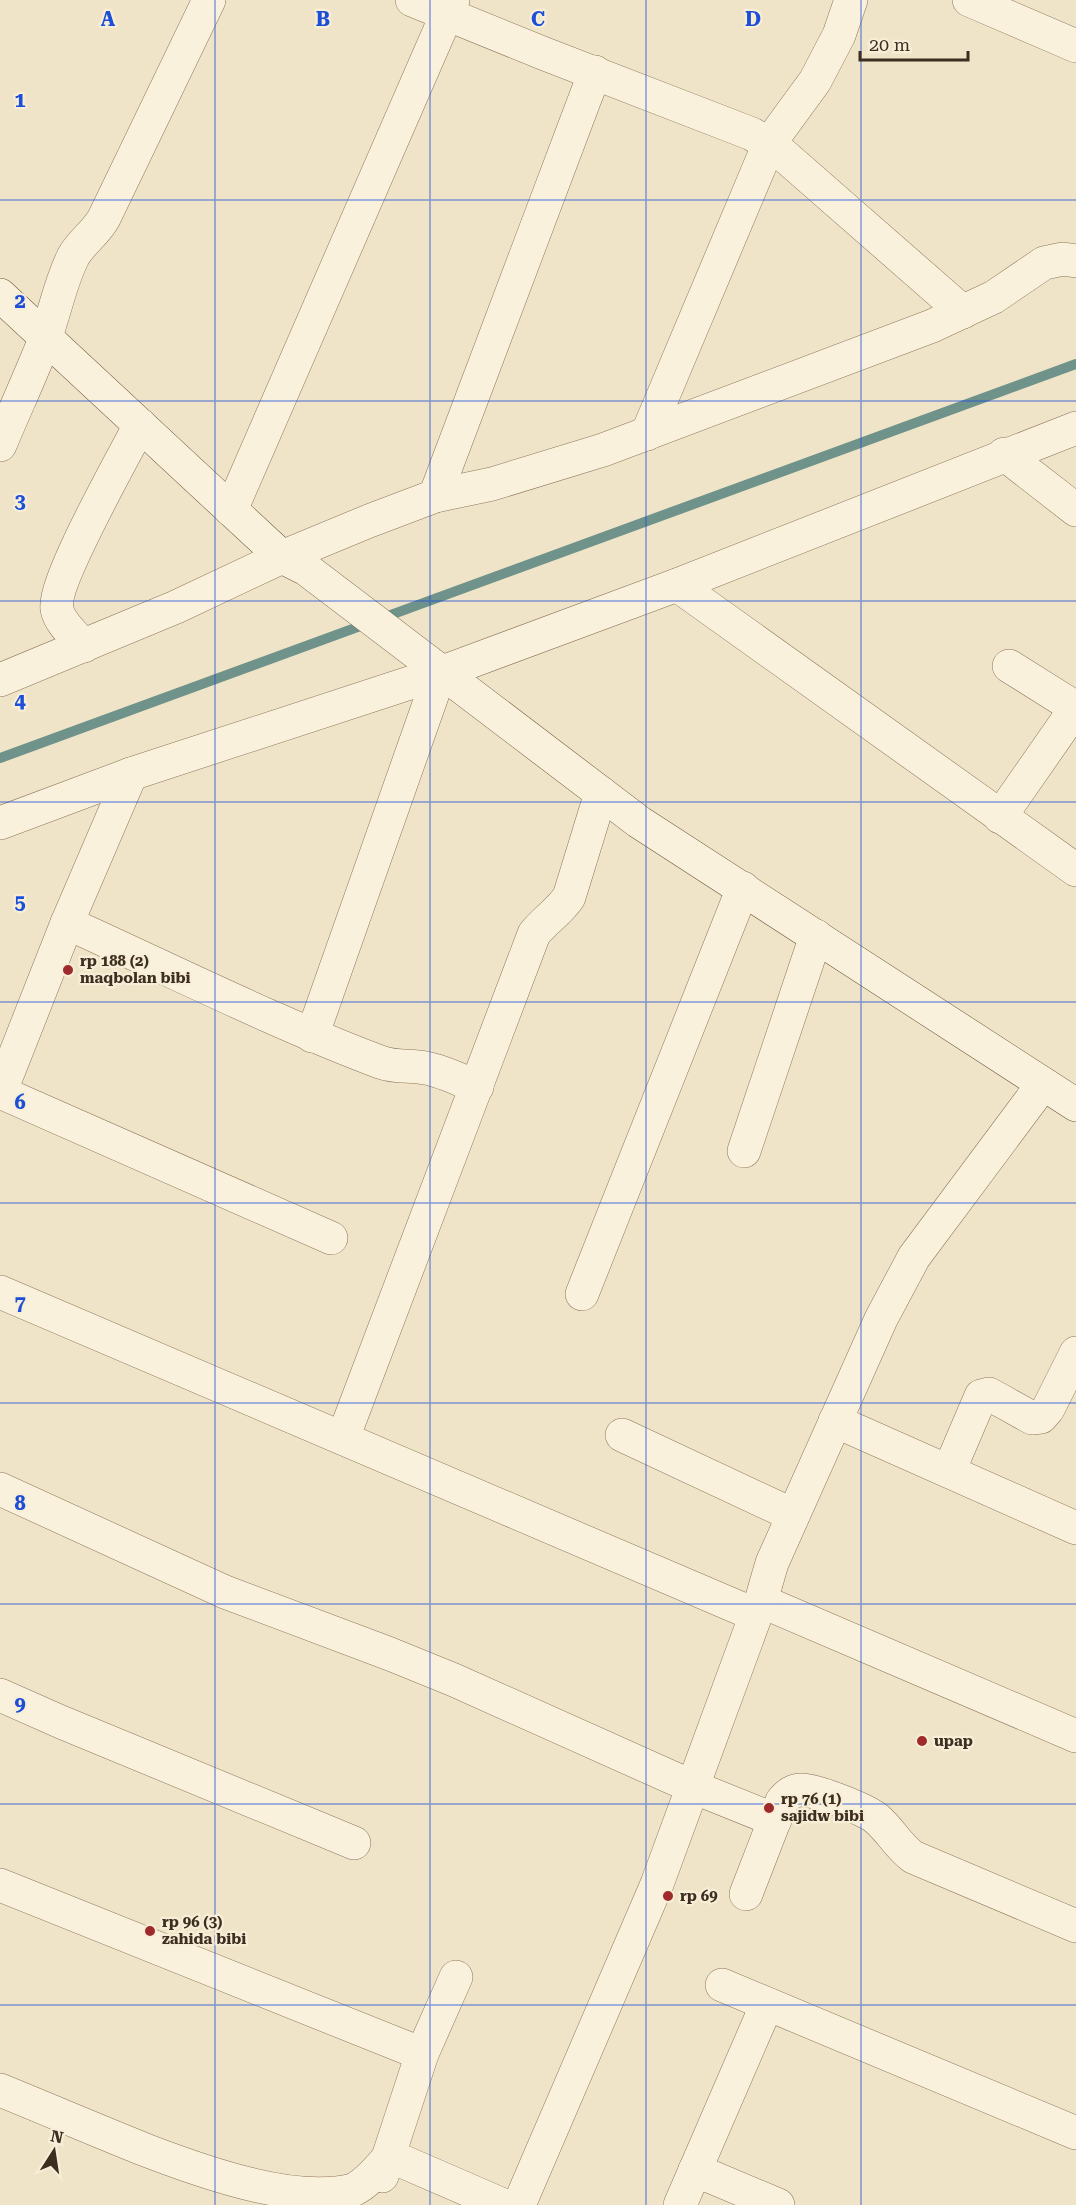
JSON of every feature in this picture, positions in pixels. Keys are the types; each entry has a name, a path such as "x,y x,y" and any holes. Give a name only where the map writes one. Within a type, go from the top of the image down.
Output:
{"street":[{"path":"0,444 45,337 62,283 74,255 104,218 208,0"},
{"path":"412,0 450,7 595,72 752,134 779,151 963,312"},
{"path":"647,434 769,144 815,81 839,35 851,0"},
{"path":"969,0 1076,46"},
{"path":"231,510 450,7"},
{"path":"435,496 595,72"},
{"path":"0,680 176,607 294,563 435,496 503,480 603,450 647,434 932,326 994,297 1044,263 1063,259 1076,261"},
{"path":"0,295 231,510 294,563 440,673 639,822 1076,1105"},
{"path":"84,646 59,617 56,602 72,558 140,425"},
{"path":"0,823 131,774 440,673 677,585 1005,454 1076,428"},
{"path":"1005,454 1076,510"},
{"path":"677,585 1076,870"},
{"path":"1000,816 1076,708 1009,666"},
{"path":"312,1036 440,673"},
{"path":"131,774 67,923 0,1093 331,1238"},
{"path":"343,1438 534,934 544,921 562,908 569,897 601,793"},
{"path":"582,1294 743,888"},
{"path":"67,923 312,1036 384,1064 403,1068 433,1069 477,1087"},
{"path":"744,1151 816,936"},
{"path":"519,2205 657,1884 759,1608 772,1563 881,1319 915,1257 1043,1084"},
{"path":"0,1292 343,1438 1076,1736"},
{"path":"949,1472 981,1396 989,1394 1028,1416 1039,1419 1048,1409 1076,1353"},
{"path":"835,1421 1076,1528"},
{"path":"622,1435 793,1515"},
{"path":"0,1489 225,1592 444,1676 693,1787 775,1820"},
{"path":"0,1695 354,1843"},
{"path":"746,1894 782,1801 794,1791 812,1792 857,1808 876,1818 900,1847 913,1857 1076,1926"},
{"path":"0,1885 422,2054"},
{"path":"370,2205 390,2156 422,2054 456,1977"},
{"path":"722,1985 1076,2133"},
{"path":"680,2205 767,2004"},
{"path":"0,2090 229,2182 299,2198 326,2197 354,2190 370,2178 390,2156"},
{"path":"390,2156 503,2205"},
{"path":"695,2170 778,2205"}],"waterway":[{"path":"0,758 1076,364"}],"place":[{"name":"rp 188 (2) maqbolan bibi","path":"68,970"},
{"name":"upap","path":"922,1741"},
{"name":"rp 76 (1) sajidw bibi","path":"769,1808"},
{"name":"rp 69","path":"668,1896"},
{"name":"rp 96 (3) zahida bibi","path":"150,1931"}]}
